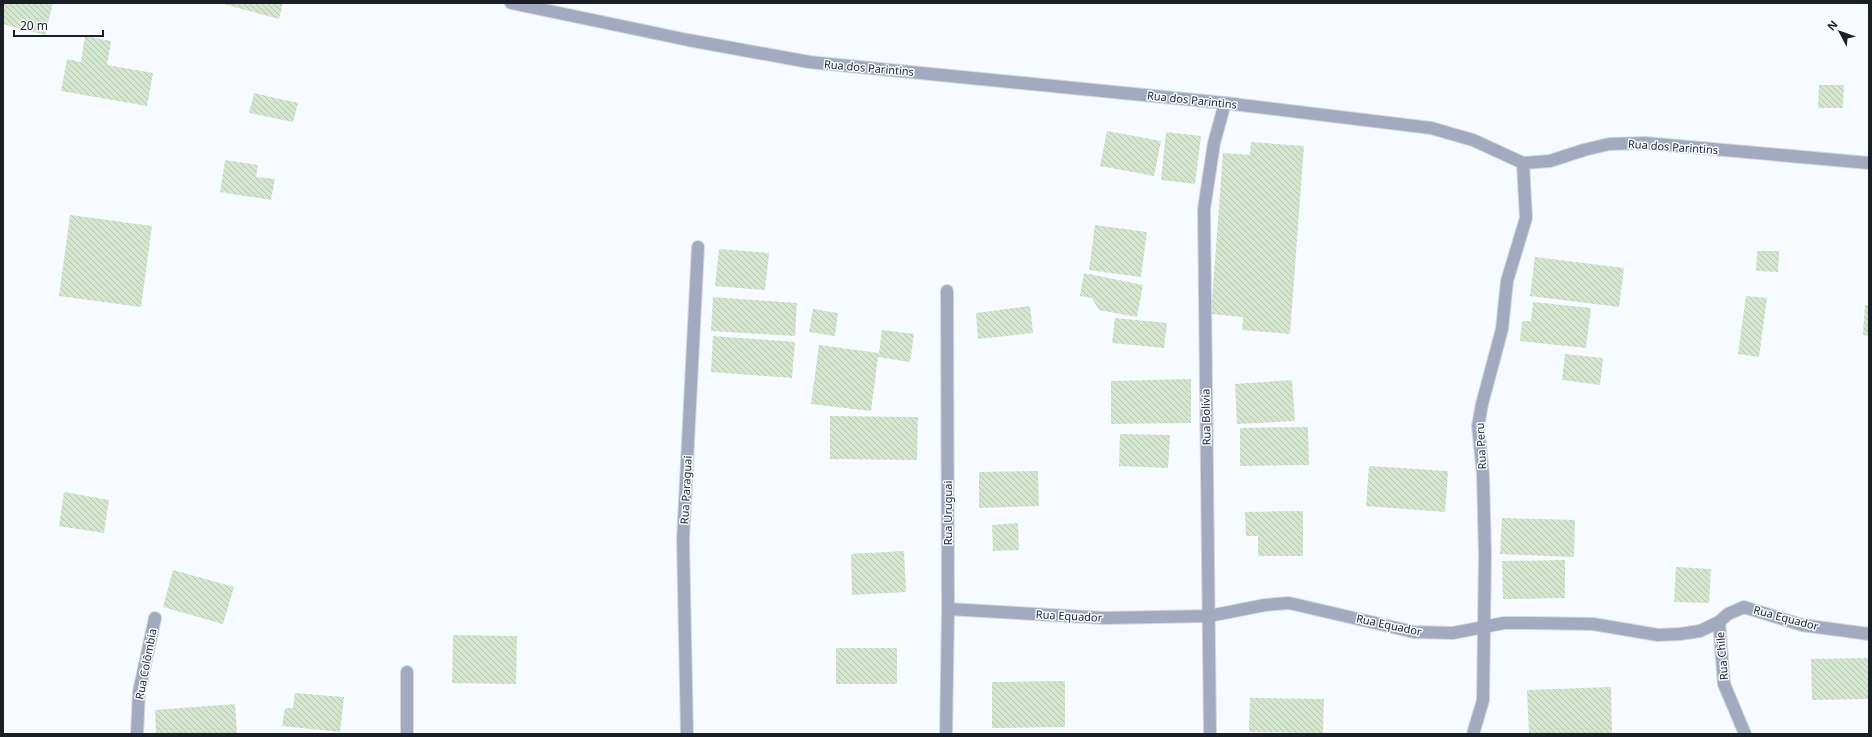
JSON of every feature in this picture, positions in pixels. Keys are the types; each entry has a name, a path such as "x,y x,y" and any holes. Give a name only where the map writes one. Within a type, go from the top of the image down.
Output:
{"street":[{"name":"Rua dos Parintins","path":"511,3 688,40 809,62 1225,103 1431,128 1472,140 1523,163 1550,161 1609,144 1645,143 1869,163"},
{"name":"Rua Bolívia","path":"1210,734 1204,209 1214,143 1225,103"},
{"name":"Rua Peru","path":"1473,734 1483,700 1483,475 1478,426 1482,404 1502,329 1506,281 1526,218 1523,163"},
{"name":"Rua Paraguai","path":"687,734 683,540 698,246"},
{"name":"Rua Uruguai","path":"946,734 948,610 947,291"},
{"name":"Rua Equador","path":"948,610 1105,618 1209,616 1265,605 1289,603 1414,632 1453,633 1504,623 1593,624 1658,635 1700,631 1719,622 1728,614 1744,607 1802,625 1869,634"},
{"name":"Rua Colômbia","path":"137,734 139,692 155,618"},
{"name":"Rua Chile","path":"1719,622 1724,684 1745,734"},
{"path":"407,672 407,734"}],"building":[{"path":"3,3 53,3 45,35 3,24"},
{"path":"220,3 283,3 279,19"},
{"path":"85,36 111,41 107,65 153,73 147,106 61,91 67,59 81,62"},
{"path":"1819,85 1844,85 1843,108 1818,108"},
{"path":"254,93 298,103 293,122 249,113"},
{"path":"1107,131 1161,141 1154,176 1100,166"},
{"path":"1166,132 1201,136 1195,184 1161,180"},
{"path":"1251,142 1304,146 1290,334 1242,330 1243,317 1211,314 1223,153 1250,155"},
{"path":"225,160 258,165 256,177 275,179 271,200 220,192"},
{"path":"70,215 152,226 141,307 59,296"},
{"path":"1095,225 1147,232 1141,277 1089,270"},
{"path":"719,249 769,253 765,290 715,286"},
{"path":"1757,251 1779,251 1778,272 1756,271"},
{"path":"1535,257 1624,268 1619,307 1530,296"},
{"path":"1084,273 1143,285 1137,317 1099,310 1092,298 1080,296"},
{"path":"1746,296 1767,298 1759,357 1738,354"},
{"path":"713,297 797,303 795,336 711,331"},
{"path":"1533,302 1591,308 1586,348 1520,341 1522,321 1531,321"},
{"path":"1865,305 1869,306 1869,336 1863,335"},
{"path":"1030,306 1033,333 978,339 976,313"},
{"path":"813,309 838,313 835,336 809,332"},
{"path":"1115,318 1167,323 1164,348 1112,343"},
{"path":"882,330 914,334 910,362 878,357 871,411 811,404 819,345 879,353"},
{"path":"713,336 795,342 792,378 711,372"},
{"path":"1565,354 1603,358 1600,385 1562,380"},
{"path":"1191,379 1191,423 1111,424 1111,381"},
{"path":"1292,380 1295,421 1237,424 1235,384"},
{"path":"830,416 918,417 917,460 830,459"},
{"path":"1308,427 1309,465 1240,466 1240,428"},
{"path":"1120,434 1170,435 1168,468 1119,466"},
{"path":"1369,466 1448,471 1445,512 1366,506"},
{"path":"1038,471 1039,506 979,508 979,472"},
{"path":"64,492 109,500 104,533 59,526"},
{"path":"1303,511 1303,556 1258,556 1258,536 1246,536 1245,512"},
{"path":"1502,518 1575,520 1574,557 1500,554"},
{"path":"1018,523 1019,550 993,551 992,525"},
{"path":"904,551 906,592 852,595 851,554"},
{"path":"1565,560 1565,598 1503,599 1502,561"},
{"path":"1676,567 1711,569 1709,603 1674,602"},
{"path":"173,570 234,587 223,624 163,607"},
{"path":"453,635 517,636 516,684 452,683"},
{"path":"836,648 897,648 897,684 836,684"},
{"path":"1869,658 1869,699 1812,700 1811,659"},
{"path":"1065,681 1065,727 992,728 992,682"},
{"path":"1611,687 1612,734 1529,734 1527,690"},
{"path":"295,693 344,697 340,732 282,726 285,708 293,708"},
{"path":"1250,698 1324,699 1323,733 1249,732"},
{"path":"235,704 237,734 156,734 155,710"}]}
